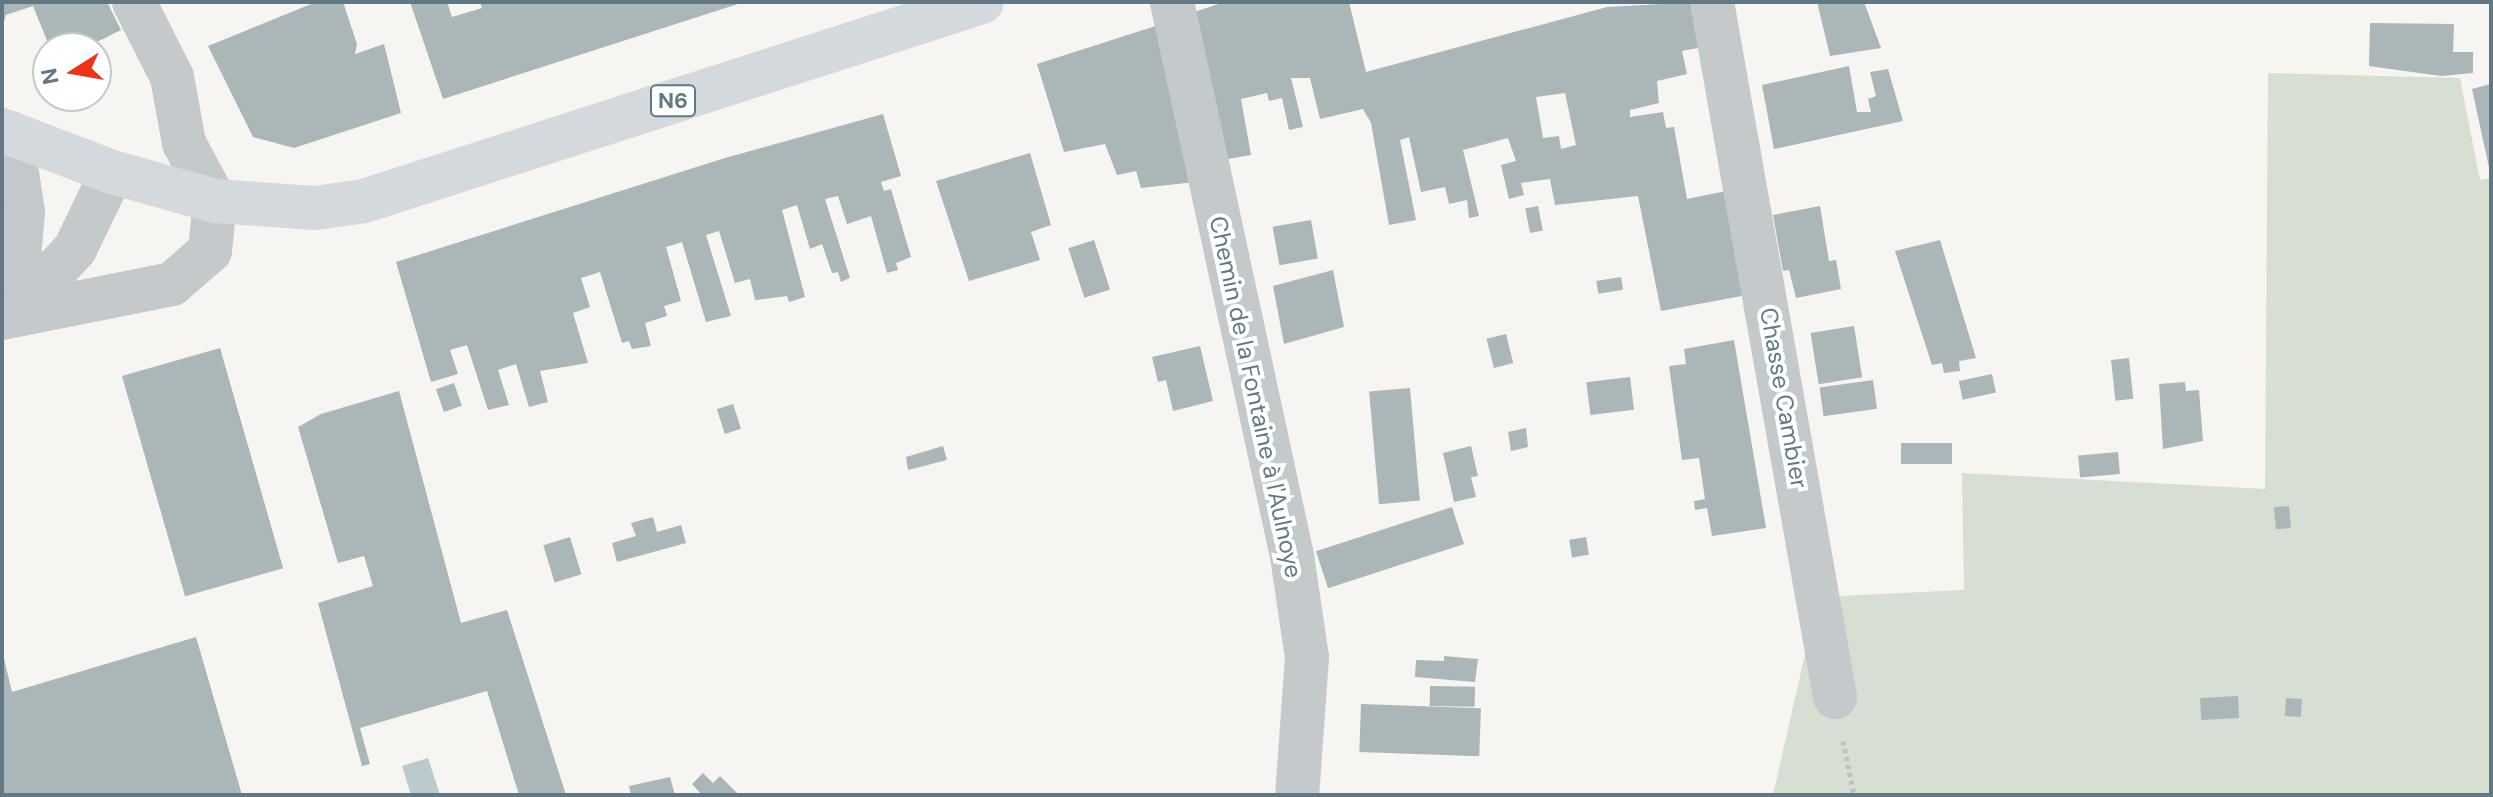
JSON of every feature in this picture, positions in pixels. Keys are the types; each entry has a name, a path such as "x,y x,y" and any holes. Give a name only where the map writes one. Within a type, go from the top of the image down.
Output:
{"main road":[{"name":"N6","path":"7,132 112,172 215,201 315,208 364,201 982,2"}],"street":[{"path":"8,317 172,284 210,251 215,201 184,143 172,77 134,2"},
{"name":"Chemin de la Fontaine à l'Aulnoye","path":"1172,2 1292,556 1307,657 1297,795"},
{"name":"Chasse Cambier","path":"1712,2 1835,697"},
{"path":"7,132 23,212 8,317"},
{"path":"8,317 75,249 112,172"}],"path":[{"path":"1835,697 1854,795"}],"shaded area":[{"path":"2268,73 2460,78 2480,180 2491,178 2491,795 1773,795 1818,597 1964,590 1962,473 2265,489"},
{"path":"428,758 440,795 411,795 402,766"}],"building":[{"path":"2,2 107,2 121,30 112,34 112,32 44,32 33,6 6,15 2,27"},
{"path":"316,2 343,2 357,44 355,54 384,44 401,113 294,148 253,137 208,46"},
{"path":"410,2 447,2 452,17 482,8 480,2 741,3 443,99"},
{"path":"1225,2 1349,2 1366,72 1607,7 1701,2 1708,46 1682,51 1687,74 1657,81 1659,103 1630,110 1630,117 1663,112 1666,128 1674,127 1687,199 1726,191 1747,295 1661,311 1638,196 1555,205 1550,179 1521,183 1524,195 1509,199 1501,165 1516,161 1508,138 1463,150 1479,216 1469,218 1467,200 1449,204 1445,187 1421,192 1409,137 1400,140 1416,220 1389,225 1371,123 1363,109 1320,119 1310,78 1291,78 1303,127 1289,130 1282,98 1269,101 1267,93 1241,99 1251,155 1222,160 1191,13","holes":["1565,93 1576,145 1561,149 1559,136 1543,138 1536,97"]},
{"path":"1817,2 1864,2 1881,48 1830,56"},
{"path":"1165,23 1195,182 1141,188 1136,171 1117,175 1105,144 1064,152 1037,64"},
{"path":"2370,23 2454,24 2453,52 2473,52 2473,73 2441,76 2369,66"},
{"path":"1849,66 1857,112 1871,112 1868,99 1876,96 1870,72 1888,69 1903,121 1774,149 1762,85"},
{"path":"2491,84 2491,172 2490,172 2472,89"},
{"path":"883,114 901,176 881,182 884,191 891,189 911,257 896,263 898,270 887,273 871,216 847,224 838,196 825,199 850,278 841,282 838,272 832,273 822,244 810,249 797,205 782,210 805,297 789,302 787,296 755,300 750,279 735,283 719,231 706,235 731,316 706,322 682,242 666,247 681,301 664,306 667,316 645,323 651,346 632,349 629,341 622,343 600,272 581,278 590,307 573,313 588,363 540,371 548,402 529,407 516,364 498,370 509,405 488,410 467,345 450,350 458,374 431,382 396,262 725,158"},
{"path":"1030,153 1051,225 1031,232 1040,260 969,281 936,181"},
{"path":"1538,206 1543,231 1530,233 1525,208"},
{"path":"1820,206 1829,261 1836,260 1841,289 1796,298 1789,270 1783,271 1773,215"},
{"path":"1311,220 1318,258 1279,265 1273,227"},
{"path":"1094,240 1110,289 1084,298 1068,248"},
{"path":"1940,240 1976,358 1959,361 1960,371 1944,373 1942,363 1932,365 1895,251"},
{"path":"1333,270 1344,327 1284,344 1273,286"},
{"path":"1621,277 1623,290 1598,294 1596,281"},
{"path":"1854,326 1862,377 1819,384 1811,333"},
{"path":"1506,334 1513,363 1494,368 1487,339"},
{"path":"1734,340 1766,528 1712,536 1707,508 1695,510 1694,501 1705,499 1699,458 1682,460 1669,366 1686,364 1684,349"},
{"path":"1200,346 1213,401 1173,411 1166,380 1158,382 1152,357"},
{"path":"220,348 283,568 185,596 122,376"},
{"path":"2129,358 2133,399 2115,401 2111,360"},
{"path":"1992,374 1996,393 1963,400 1959,381"},
{"path":"1630,377 1634,410 1590,415 1586,382"},
{"path":"1873,380 1877,409 1824,416 1820,388"},
{"path":"2185,382 2186,391 2199,390 2203,441 2163,449 2159,384"},
{"path":"454,383 462,406 444,412 436,389"},
{"path":"1410,388 1420,501 1379,504 1369,392"},
{"path":"399,391 461,623 507,610 566,795 519,795 487,691 360,728 370,764 362,766 318,603 373,586 364,556 338,563 298,427 321,414"},
{"path":"733,404 741,429 725,434 717,409"},
{"path":"1526,428 1528,447 1511,451 1508,432"},
{"path":"1901,443 1952,443 1952,464 1901,464"},
{"path":"943,446 947,460 908,470 906,457"},
{"path":"1471,446 1478,476 1471,477 1476,497 1454,502 1443,453"},
{"path":"2118,452 2120,474 2080,477 2078,455"},
{"path":"2289,506 2291,528 2276,529 2274,507"},
{"path":"1452,507 1464,544 1328,588 1316,551"},
{"path":"653,517 657,532 681,525 686,543 617,562 612,543 636,536 631,523"},
{"path":"570,537 581,574 555,582 543,545"},
{"path":"1586,537 1589,555 1572,557 1569,540"},
{"path":"196,637 242,795 2,795 2,650 12,692"},
{"path":"1444,656 1478,659 1475,682 1415,677 1416,660 1444,661"},
{"path":"1430,686 1475,687 1475,707 1430,706"},
{"path":"2238,696 2239,718 2201,720 2200,698"},
{"path":"2286,698 2302,699 2301,717 2285,716"},
{"path":"1361,704 1481,708 1479,756 1359,752"},
{"path":"703,773 713,783 720,776 739,795 702,795 692,784"},
{"path":"670,777 675,795 631,795 629,786"}]}
